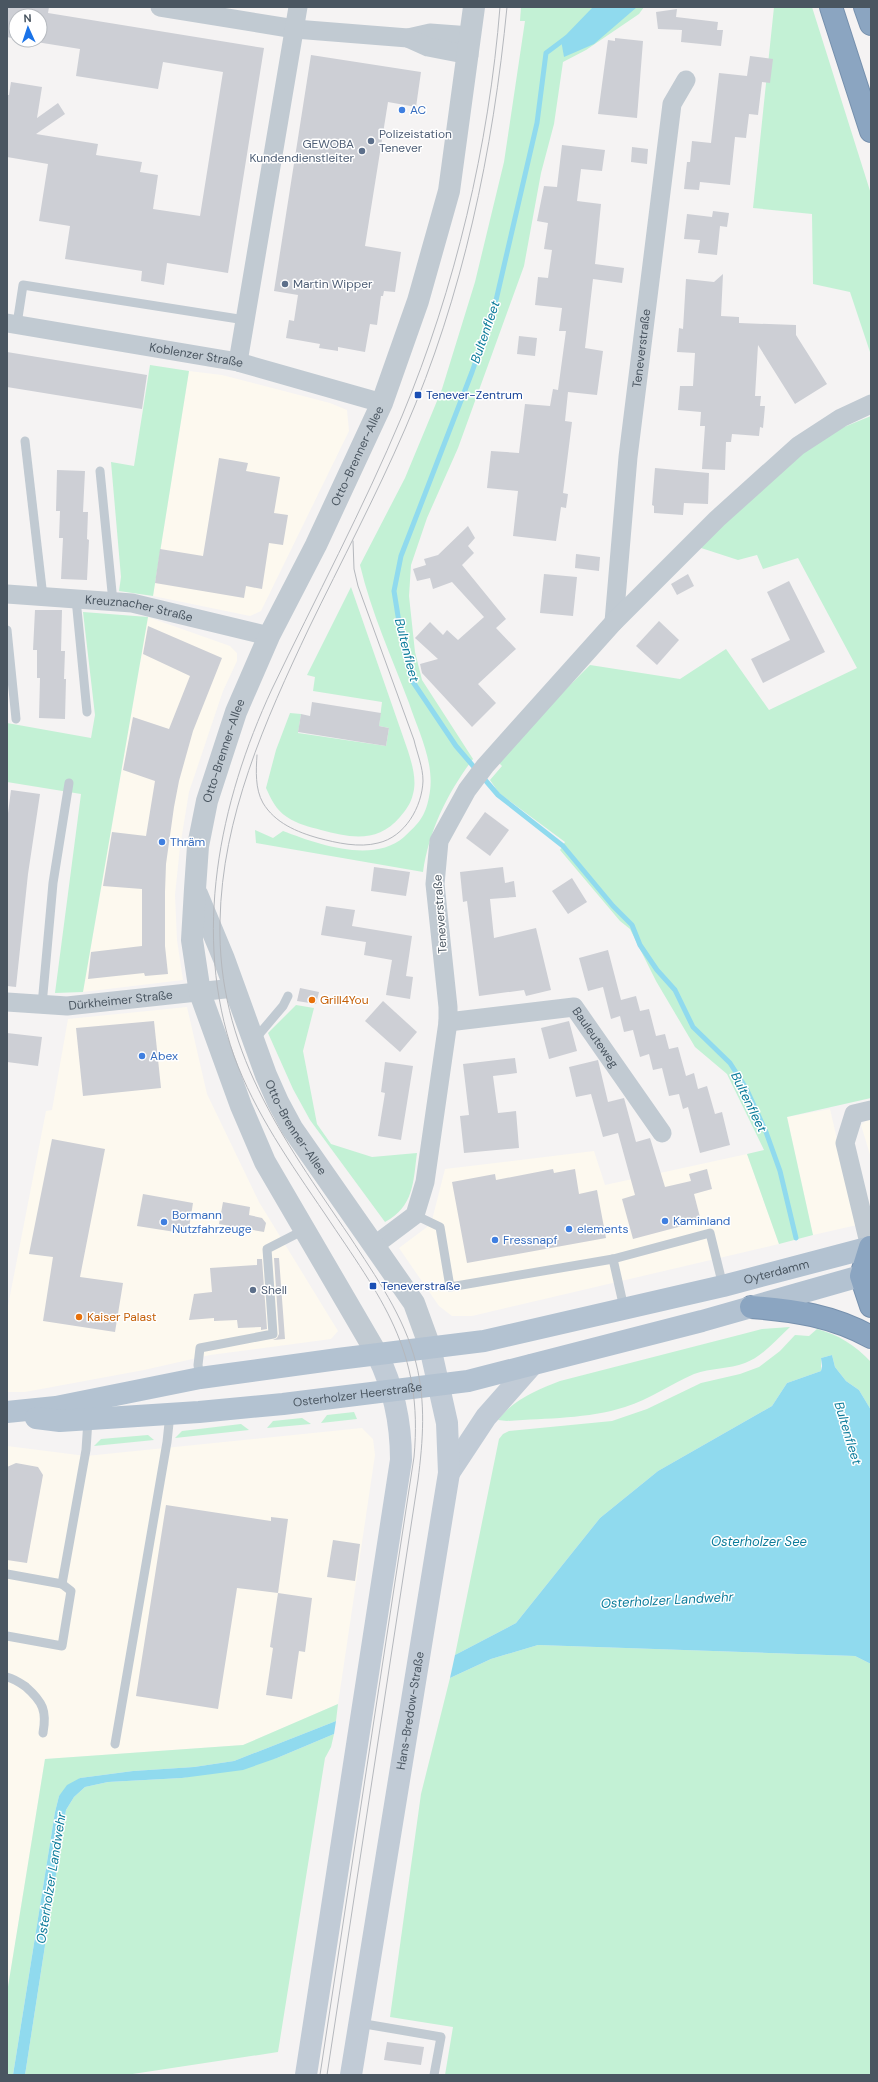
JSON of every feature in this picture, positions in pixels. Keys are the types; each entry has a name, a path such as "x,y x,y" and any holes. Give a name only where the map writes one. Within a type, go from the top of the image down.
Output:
{"highway":[{"path":"831,7 871,131"},
{"path":"865,7 871,24"},
{"path":"871,1247 866,1274 871,1306"},
{"path":"751,1307 810,1314 851,1326 871,1337"}],"main road":[{"name":"Oyterdamm","path":"682,1295 723,1286 871,1247"},
{"path":"751,1307 866,1274"},
{"name":"Osterholzer Heerstraße","path":"7,1414 56,1407 200,1378 484,1341 682,1295"},
{"name":"Osterholzer Heerstraße","path":"7,1414 60,1421 88,1420 283,1404 468,1381 751,1307"},
{"name":"Hans-Bredow-Straße","path":"351,2075 450,1473 448,1429 430,1347"},
{"path":"306,2075 400,1460 401,1438 393,1391 377,1354"},
{"path":"450,1473 486,1417 532,1365"}],"street":[{"path":"160,7 295,29 408,38 430,33 470,45"},
{"path":"238,362 298,7"},
{"name":"Otto-Brenner-Allee","path":"377,1354 265,1162 241,1106 200,992 192,940 198,846 207,801 236,712 269,636 316,544 382,404 418,301 449,191 474,7"},
{"name":"Teneverstraße","path":"614,622 628,456 672,104 686,80"},
{"name":"Koblenzer Straße","path":"12,324 238,362 382,404"},
{"name":"Teneverstraße","path":"415,1215 425,1182 448,1022 448,1007 435,884 439,841 467,790 485,766 614,622 717,519 798,446 841,418 871,404"},
{"name":"Kreuznacher Straße","path":"7,594 132,603 269,636"},
{"name":"Otto-Brenner-Allee","path":"195,890 246,1018 252,1042 278,1102 292,1128 414,1304 430,1347"},
{"name":"Dürkheimer Straße","path":"7,1002 67,1006 234,988"},
{"name":"Bauleuteweg","path":"448,1022 574,1007 662,1133"},
{"path":"871,1110 854,1114 845,1143 871,1247"},
{"path":"374,1245 415,1215"}],"lane":[{"path":"12,324 23,285 245,320"},
{"path":"25,441 43,596"},
{"path":"100,471 113,602"},
{"path":"76,599 87,712"},
{"path":"7,630 16,719"},
{"path":"42,1005 53,883 69,783"},
{"path":"252,1042 283,1006 288,996"},
{"path":"415,1215 440,1227 450,1287 613,1259 710,1234 723,1286"},
{"path":"200,1378 198,1365 200,1348 273,1334 266,1249 304,1230"},
{"path":"613,1259 624,1309"},
{"path":"115,1744 167,1442 170,1414"},
{"path":"62,1584 86,1450 88,1420"},
{"path":"7,1574 62,1584 71,1591 62,1646 7,1636"},
{"path":"7,1677 16,1679 39,1699 45,1719 43,1733"},
{"path":"359,2023 441,2037 434,2075"}],"shaded area":[{"path":"189,371 222,375 330,403 347,410 349,431 261,611 250,616 153,596"},
{"path":"148,617 230,646 237,653 237,661 223,691 189,792 180,847 175,895 177,940 183,980 83,992"},
{"path":"187,1007 207,1094 259,1202 338,1331 331,1339 210,1355 144,1370 25,1392 7,1392 7,1311 46,1111 52,1110 68,1019"},
{"path":"830,1109 857,1225 813,1235 787,1117"},
{"path":"871,1119 871,1158 861,1125"},
{"path":"594,1151 605,1185 747,1154 779,1244 472,1316 452,1316 439,1306 399,1248 431,1224 445,1169"},
{"path":"362,1428 373,1439 375,1455 338,1704 243,1745 45,1759 7,1993 7,1446 86,1456"}],"green space":[{"path":"521,7 644,7 639,14 586,50 563,62 554,124 541,173 524,266 458,448 427,518 411,565 409,596 415,652 422,680 473,759 455,785 441,812 430,841 423,872 256,843 255,830 273,838 283,831 328,846 361,850 377,849 391,845 404,837 414,828 426,810 431,785 428,761 422,737 376,617 360,565 405,478 442,389 475,282 504,162 525,21 520,21"},
{"path":"774,7 812,7 871,194 871,355 850,292 813,284 812,214 753,208"},
{"path":"150,365 189,371 153,596 119,591 121,577 111,462 134,466"},
{"path":"871,416 871,1098 787,1117 813,1235 779,1244 747,1154 764,1150 727,1074 695,1047 656,981 630,929 620,921 560,850 565,842 499,793 490,780 502,766 498,762 533,722 590,665 680,679 726,649 769,710 857,668 798,558 763,569 757,555 738,560 698,547 810,445 844,427"},
{"path":"351,587 408,751 414,778 412,797 408,806 400,817 383,831 373,835 364,836 332,833 295,822 277,808 266,788 276,750 290,713 301,714 298,733 386,746 389,728 379,726 382,702 313,691 315,677 307,675"},
{"path":"83,612 148,617 83,992 55,993 81,794 7,782 7,723 91,738 95,715"},
{"path":"296,1005 314,1008 303,1051 317,1124 331,1144 372,1157 417,1153 413,1184 407,1201 395,1216 385,1222 310,1120 293,1089 268,1033"},
{"path":"790,1327 757,1357 745,1363 694,1374 643,1400 625,1407 582,1416 507,1421 498,1420 511,1406 526,1396 560,1381 762,1329"},
{"path":"817,1329 846,1341 871,1362 871,1410 859,1390 846,1381 835,1367 832,1355 821,1358 821,1371 787,1383 772,1406 658,1471 600,1518 516,1623 455,1655 499,1439 503,1434 509,1431 612,1421 647,1409 701,1383 740,1374 759,1367 780,1351 795,1335 809,1336"},
{"path":"354,1412 357,1419 321,1423 327,1415"},
{"path":"302,1418 311,1424 267,1428 273,1421"},
{"path":"241,1424 249,1430 175,1438 182,1431"},
{"path":"148,1435 154,1440 94,1446 101,1439"},
{"path":"538,1645 855,1656 871,1664 871,2075 445,2075 453,2027 390,2017 421,1794 450,1678 491,1659"},
{"path":"338,1704 336,1721 234,1761 194,1767 133,1771 80,1778 59,1796 55,1812 13,2075 7,2075 7,1993 45,1759 243,1745"},
{"path":"334,1734 331,1747 325,1758 278,2052 126,2075 25,2075 66,1810 74,1797 85,1787 108,1782 182,1778 277,1758"}],"water":[{"path":"593,7 637,7 594,44 564,57 561,40"},
{"name":"Osterholzer See","path":"832,1355 835,1367 846,1381 859,1390 871,1410 871,1664 855,1656 538,1645 491,1659 450,1678 455,1655 516,1623 600,1518 658,1471 772,1406 787,1383 821,1371 821,1358"},
{"name":"Osterholzer Landwehr","path":"336,1721 334,1734 277,1758 243,1770 182,1778 108,1782 85,1787 74,1797 66,1810 25,2075 13,2075 55,1812 59,1796 67,1785 80,1778 133,1771 194,1767 234,1761"}],"building":[{"path":"7,7 49,7 48,13 48,8 8,8 7,37"},
{"path":"677,9 676,17 718,22 717,30 723,30 721,46 681,42 682,30 658,29 656,12"},
{"path":"48,13 264,48 228,273 167,263 164,285 141,281 142,271 65,259 70,226 39,221 48,164 7,157 7,95 9,95 11,82 42,87 37,118 58,103 65,114 36,134 98,144 96,155 142,162 140,172 158,175 153,209 200,216 223,72 163,62 158,89 76,76 80,49 48,44"},
{"path":"615,38 643,41 637,118 598,114 608,40 615,41"},
{"path":"311,55 421,72 416,107 388,102 365,246 401,252 395,292 384,291 383,296 381,296 377,325 370,324 365,352 338,347 338,351 319,348 320,344 286,338 289,320 294,321 298,295 274,291"},
{"path":"750,56 773,59 770,83 762,82 758,115 749,114 746,138 735,137 730,185 700,182 699,190 684,189 687,162 690,162 692,141 711,143 719,73 747,76"},
{"path":"562,145 605,150 602,171 581,169 577,201 601,204 595,264 624,268 622,283 593,279 585,348 603,351 597,395 568,392 565,421 572,422 563,493 568,494 566,508 561,507 556,541 513,536 518,491 487,488 491,451 519,453 525,404 550,406 553,389 558,390 566,331 559,331 562,308 535,305 538,277 548,278 552,250 544,249 548,223 537,221 544,186 557,187"},
{"path":"632,147 648,149 647,164 631,162"},
{"path":"713,211 729,213 727,227 720,226 717,255 698,253 700,240 684,239 687,214 712,217"},
{"path":"723,274 721,316 739,317 739,323 796,325 796,335 827,384 795,404 758,345 755,396 761,396 760,406 765,406 763,428 760,427 759,436 732,434 731,442 726,442 725,470 702,469 705,426 700,426 701,412 678,410 680,386 693,386 695,353 677,352 679,328 683,329 686,279 714,282"},
{"path":"519,336 537,338 535,356 517,354"},
{"path":"7,352 147,375 142,409 7,387"},
{"path":"219,458 248,463 246,471 280,477 274,513 288,515 283,545 269,543 262,589 246,586 244,598 155,583 160,549 203,556"},
{"path":"655,468 709,473 708,504 684,503 683,515 654,513 654,506 652,505"},
{"path":"57,470 85,471 83,512 88,512 87,539 89,540 87,580 61,579 63,538 59,538 60,511 56,511"},
{"path":"468,526 475,538 468,546 474,553 462,565 506,619 496,628 516,649 478,684 496,703 472,727 422,673 420,664 438,659 415,638 430,622 443,635 447,630 458,640 484,617 452,582 433,589 430,578 417,581 413,569 426,565 424,559 438,555"},
{"path":"576,554 600,557 599,571 575,568"},
{"path":"544,574 577,577 573,616 540,613"},
{"path":"688,574 694,586 677,595 671,584"},
{"path":"789,581 825,652 763,683 751,659 790,640 767,592"},
{"path":"35,610 62,610 61,651 65,651 65,719 39,718 40,678 37,678 37,650 33,650"},
{"path":"659,621 679,640 657,665 636,646"},
{"path":"148,626 222,658 193,731 179,781 174,807 166,864 165,946 168,974 145,976 144,973 88,979 91,952 142,946 142,889 103,886 112,832 146,836 155,781 123,770 133,717 169,729 190,676 143,654"},
{"path":"312,702 381,713 379,726 389,728 386,746 298,732 301,714 310,716"},
{"path":"11,790 40,794 28,874 16,987 7,986 7,821"},
{"path":"485,812 509,830 490,856 466,838"},
{"path":"374,867 410,872 406,896 371,891"},
{"path":"503,867 505,883 514,881 516,897 490,899 494,938 536,928 551,990 526,996 524,990 479,996 467,901 463,902 460,872"},
{"path":"572,878 587,902 568,914 552,891"},
{"path":"326,906 355,910 352,926 412,936 406,976 413,977 410,999 386,995 392,960 364,955 366,942 321,935"},
{"path":"608,950 621,1000 636,996 640,1011 649,1009 656,1036 665,1034 669,1049 678,1047 686,1076 694,1073 698,1089 707,1086 715,1114 722,1112 730,1145 700,1153 688,1107 683,1109 679,1094 669,1096 662,1068 653,1070 649,1054 640,1057 633,1030 624,1032 620,1016 611,1019 603,987 588,991 579,958"},
{"path":"300,988 319,992 316,1004 297,1001"},
{"path":"383,1001 417,1032 400,1052 365,1021"},
{"path":"154,1021 161,1088 83,1096 76,1028"},
{"path":"569,1021 577,1051 549,1059 541,1028"},
{"path":"7,1033 42,1037 38,1066 7,1062"},
{"path":"515,1058 517,1073 493,1076 498,1113 516,1111 519,1148 464,1153 460,1116 469,1115 463,1064"},
{"path":"598,1060 608,1102 624,1098 636,1142 650,1138 665,1187 691,1181 689,1174 707,1169 712,1189 694,1194 701,1221 633,1239 622,1199 635,1195 618,1133 603,1137 591,1094 576,1097 569,1067"},
{"path":"385,1062 413,1066 401,1140 378,1136 385,1093 381,1092"},
{"path":"52,1139 105,1149 80,1277 123,1283 115,1332 43,1321 53,1257 29,1254"},
{"path":"553,1169 554,1173 575,1169 579,1194 597,1190 606,1238 467,1263 452,1182 495,1174 496,1180"},
{"path":"143,1194 193,1203 188,1234 137,1226"},
{"path":"223,1202 250,1207 249,1215 262,1218 266,1223 264,1232 219,1224"},
{"path":"274,1258 279,1258 285,1339 273,1340 277,1338 279,1334"},
{"path":"257,1259 262,1259 267,1329 261,1330 261,1327 238,1328 237,1320 214,1321 214,1318 189,1320 194,1294 212,1292 210,1268 257,1265"},
{"path":"16,1463 38,1467 43,1475 27,1563 7,1560 7,1467"},
{"path":"166,1505 271,1521 271,1517 288,1519 278,1593 237,1588 218,1709 136,1696"},
{"path":"333,1540 360,1544 355,1581 327,1577"},
{"path":"278,1593 312,1598 305,1652 299,1651 292,1699 266,1695 273,1648 270,1647"},
{"path":"387,2042 424,2047 421,2065 384,2060"}],"waterway":[{"name":"Bultenfleet","path":"566,38 546,53 537,123 494,309 472,372 401,556 394,591 402,641 413,682 456,746 498,795 563,846 613,906 632,925 640,945 657,970 675,990 693,1027 730,1063 746,1088 766,1132 780,1171 796,1238"}],"tram line":[{"path":"320,2075 414,1457 415,1419 412,1386 405,1355 394,1327 364,1272 299,1176 263,1118 252,1098 234,1056 221,1010 215,964 214,917 217,870 226,823 238,777 253,733 272,689 355,520 387,451 421,368 438,318 467,216 478,164 488,111 500,7"},
{"path":"327,2075 418,1480 423,1422 421,1392 416,1363 411,1346 397,1313 370,1267 278,1127 258,1090 242,1051 229,1010 222,967 220,921 223,882 237,807 262,734 309,628 394,454 425,379 443,327 459,275 484,169 501,61 507,7"},
{"path":"257,755 257,786 263,803 274,816 287,826 310,836 348,844 363,845 378,843 388,840 404,828 415,810 422,791 423,776 421,765 414,740 358,586 354,569 353,541"}],"place":[{"name":"AC","path":"402,110"},
{"name":"Polizeistation Tenever","path":"371,141"},
{"name":"GEWOBA Kundendienstleiter","path":"362,151"},
{"name":"Martin Wipper","path":"285,284"},
{"name":"Tenever-Zentrum","path":"418,395"},
{"name":"Thräm","path":"162,842"},
{"name":"Grill4You","path":"312,1000"},
{"name":"Abex","path":"142,1056"},
{"name":"Kaminland","path":"665,1221"},
{"name":"Bormann Nutzfahrzeuge","path":"164,1222"},
{"name":"elements","path":"569,1229"},
{"name":"Fressnapf","path":"495,1240"},
{"name":"Teneverstraße","path":"373,1286"},
{"name":"Shell","path":"253,1290"},
{"name":"Kaiser Palast","path":"79,1317"}]}
